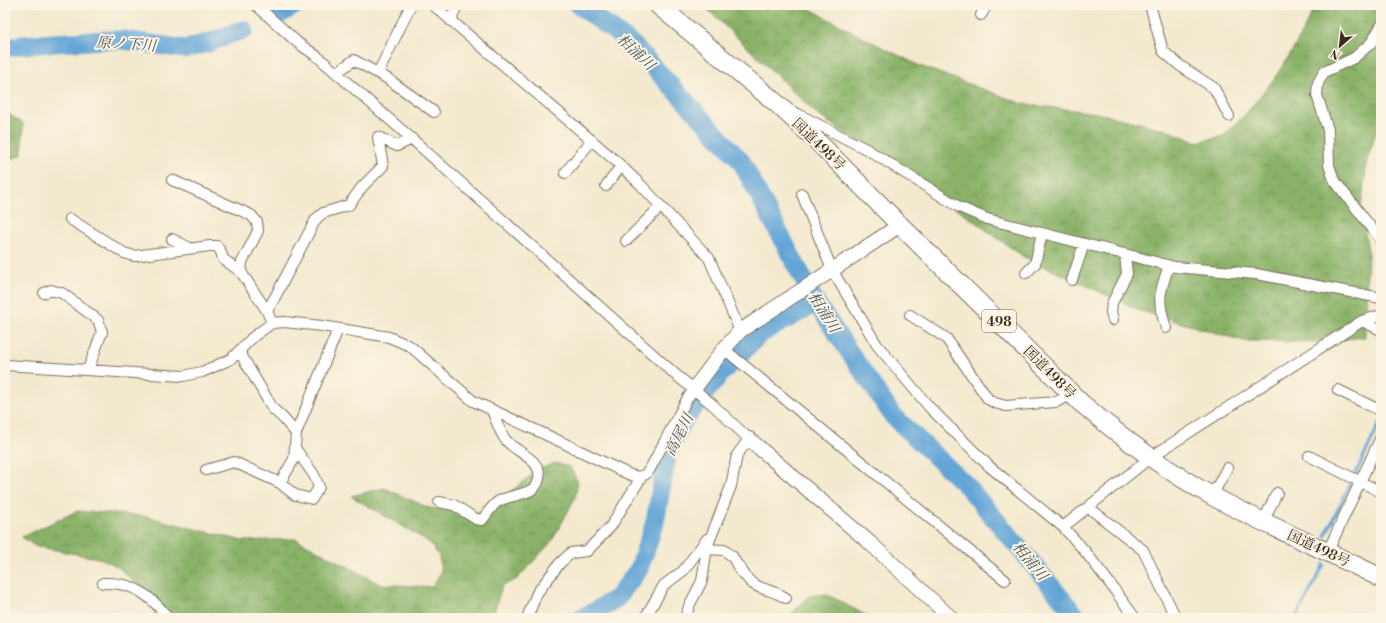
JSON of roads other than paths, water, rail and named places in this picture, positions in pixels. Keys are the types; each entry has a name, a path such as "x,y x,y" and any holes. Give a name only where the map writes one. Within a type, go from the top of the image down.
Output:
{"highway":[{"name":"国道498号","path":"658,5 775,102 814,138 900,225 1073,394 1110,427 1176,475 1212,496 1381,578"}],"street":[{"path":"256,5 298,43 318,57 412,139 670,370 712,404 749,439 870,543 951,618"},
{"path":"378,73 411,5"},
{"path":"433,5 592,140 621,166 661,206 709,258 740,331"},
{"path":"451,21 457,5"},
{"path":"981,15 988,5"},
{"path":"1150,5 1163,51 1179,65 1214,88 1229,116"},
{"path":"1381,26 1371,43 1354,58 1324,72 1318,83 1317,95 1328,130 1330,165 1334,180 1381,240"},
{"path":"336,73 354,60 388,79 434,112"},
{"path":"775,102 868,150 959,207 987,218 1169,266 1256,274 1381,298"},
{"path":"267,311 316,220 324,213 349,205 362,187 383,166 378,137 397,146 412,139"},
{"path":"565,173 592,140"},
{"path":"606,186 621,166"},
{"path":"172,180 250,215 257,222 258,231 242,262 241,272"},
{"path":"802,194 828,272 877,345 930,408 990,466 1063,527 1084,550 1135,618"},
{"path":"626,241 661,206"},
{"path":"70,219 124,253 134,256 190,248 217,246 223,259 241,272 267,311 272,323"},
{"path":"527,618 537,593 560,563 572,553 587,551 611,526 642,476 650,469 687,399 697,392 728,351 740,331 900,225"},
{"path":"1026,273 1035,264 1042,233"},
{"path":"172,239 190,248"},
{"path":"1072,280 1084,244"},
{"path":"1113,320 1111,312 1112,303 1127,274 1125,255"},
{"path":"1166,328 1161,313 1159,300 1169,266"},
{"path":"44,293 51,290 62,294 98,320 102,332 88,370"},
{"path":"910,315 946,338 988,399 995,403 1006,406 1056,402 1073,394"},
{"path":"1063,527 1151,457 1362,321 1381,315"},
{"path":"1362,321 1381,330"},
{"path":"5,362 88,370 183,376 202,372 231,359 252,338 272,323 284,322 389,337 410,346 473,401 492,411 555,438 629,474 634,476 642,476"},
{"path":"280,483 294,459 296,433 338,329"},
{"path":"239,350 273,409 296,433"},
{"path":"728,351 1005,580"},
{"path":"1338,390 1380,410"},
{"path":"439,502 454,505 482,520 498,502 509,496 529,492 538,484 540,475 536,464 505,439 492,411"},
{"path":"1328,551 1381,437"},
{"path":"685,618 702,580 706,549 731,486 737,455 749,439"},
{"path":"206,470 234,462 280,483 295,495 312,499 319,487 314,475 295,448"},
{"path":"1309,456 1381,492"},
{"path":"1212,496 1227,468"},
{"path":"1263,522 1277,493"},
{"path":"1088,507 1143,550 1176,618"},
{"path":"645,618 664,585 683,571 711,534"},
{"path":"706,549 724,550 732,556 752,583 778,593 786,598"},
{"path":"739,566 746,583"},
{"path":"103,583 120,584 143,593 161,608 168,618"}],"waterway":[{"name":"原ノ下川","path":"280,14 295,5"},
{"name":"相浦川","path":"579,5 632,44 741,161 816,303 893,416 967,486 1078,618"},
{"name":"原ノ下川","path":"5,48 22,45 124,40 185,49 208,43 244,30"},
{"name":"高尾川","path":"581,618 617,598 639,569 655,522 668,451 685,418 720,374 760,334 816,303"},
{"path":"1325,536 1381,421"},
{"path":"1296,618 1324,564"}]}
